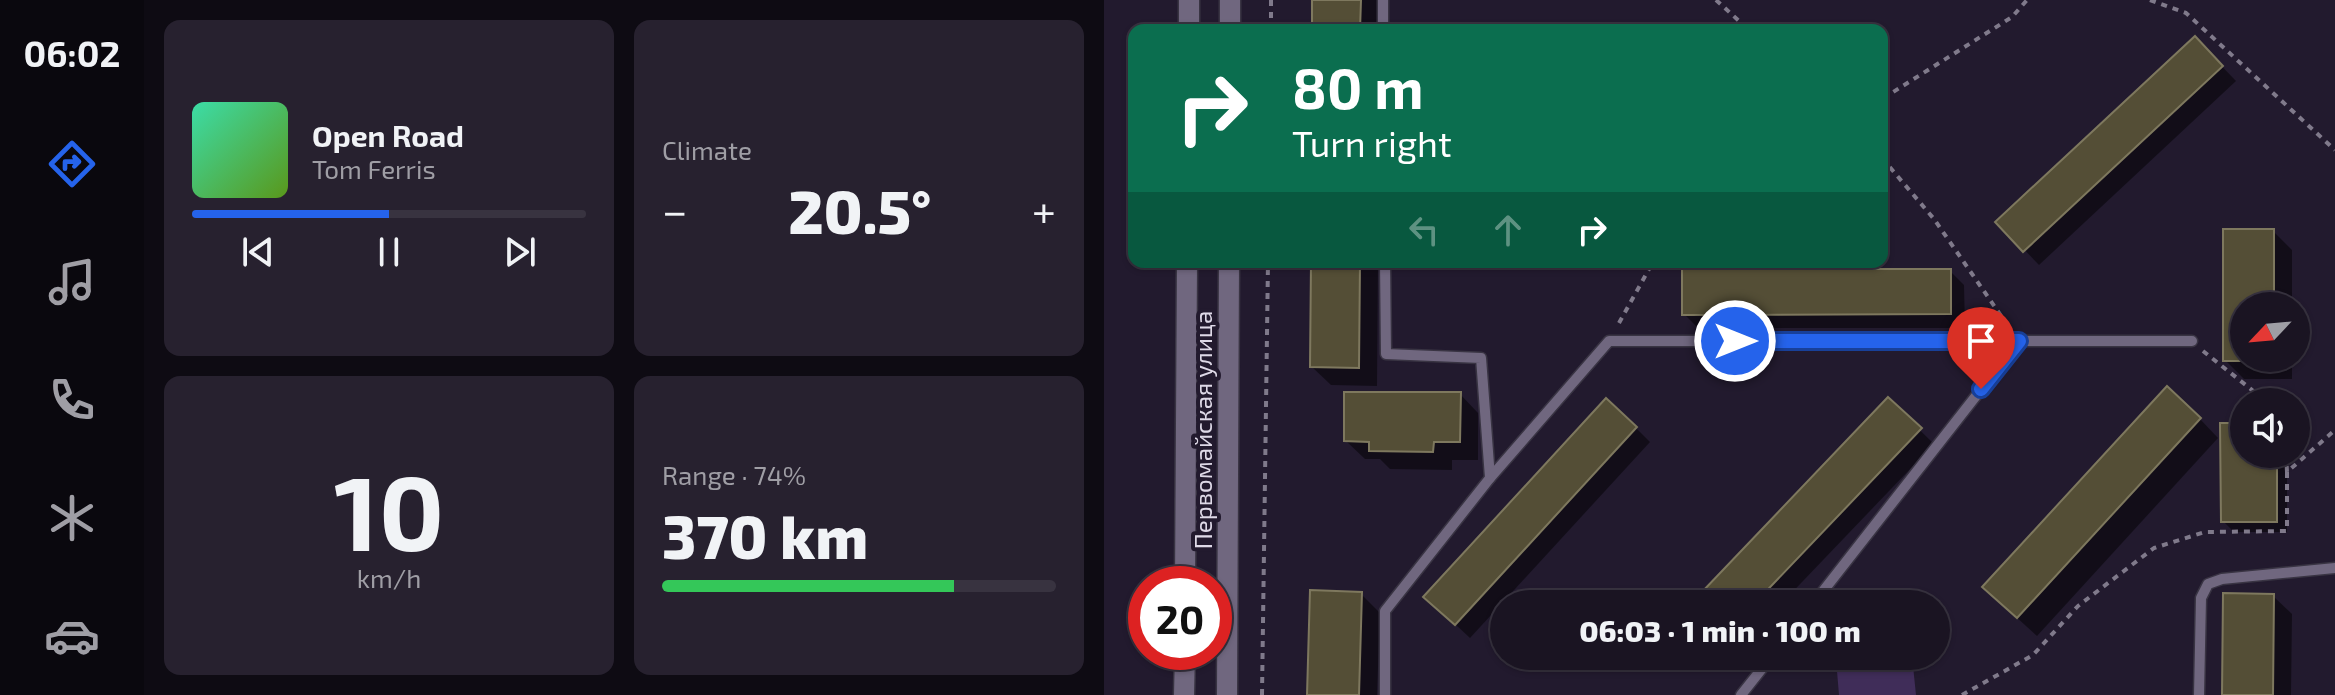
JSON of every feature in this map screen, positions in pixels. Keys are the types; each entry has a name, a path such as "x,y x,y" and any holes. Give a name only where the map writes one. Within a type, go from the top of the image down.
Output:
{"main road":[{"path":"1189,0 1189,24"},
{"path":"1230,0 1230,24"},
{"name":"Первомайская улица","path":"1185,566 1187,268"},
{"name":"Первомайская улица","path":"1227,695 1229,268"},
{"path":"1184,695 1185,670"}],"lane":[{"path":"1383,0 1383,24"},
{"path":"1385,268 1386,354 1481,358 1490,478"},
{"path":"1385,695 1385,611 1490,478 1609,341 2192,341"},
{"path":"1824,590 2019,341"},
{"path":"2199,695 2201,598 2208,584 2222,579 2335,568"},
{"path":"1741,695 1761,670"}],"path":[{"path":"1271,0 1271,24"},
{"path":"1716,0 1742,24"},
{"path":"1888,94 2012,17 2027,0"},
{"path":"2150,0 2186,13 2335,150"},
{"path":"1888,165 1934,219 2019,341"},
{"path":"1262,695 1268,268"},
{"path":"1609,341 1650,268"},
{"path":"2192,341 2250,388"},
{"path":"2287,472 2335,430"},
{"path":"1962,695 2033,655 2078,606 2154,548 2205,532 2287,531 2287,468"}],"shaded area":[{"path":"1837,670 1913,670 1916,695 1839,695"}],"building":[{"path":"1312,0 1361,0 1360,24 1312,24"},
{"path":"2195,36 2223,66 2023,252 1995,222"},
{"path":"2223,229 2274,229 2274,292 2230,292 2230,361 2223,361"},
{"path":"1311,268 1360,268 1359,368 1310,367"},
{"path":"1682,269 1951,269 1951,314 1682,315"},
{"path":"2167,386 2201,418 2017,618 1982,587"},
{"path":"1344,392 1461,392 1460,442 1434,442 1433,452 1369,451 1369,442 1344,441"},
{"path":"1888,397 1922,428 1767,590 1704,590"},
{"path":"1606,398 1637,427 1455,625 1423,597"},
{"path":"2220,423 2230,423 2230,468 2277,468 2277,522 2221,522"},
{"path":"1310,590 1362,592 1359,695 1307,695"},
{"path":"2223,593 2274,594 2273,695 2222,695"}],"route":[{"path":"1735,341 2019,341 1981,389"}]}
